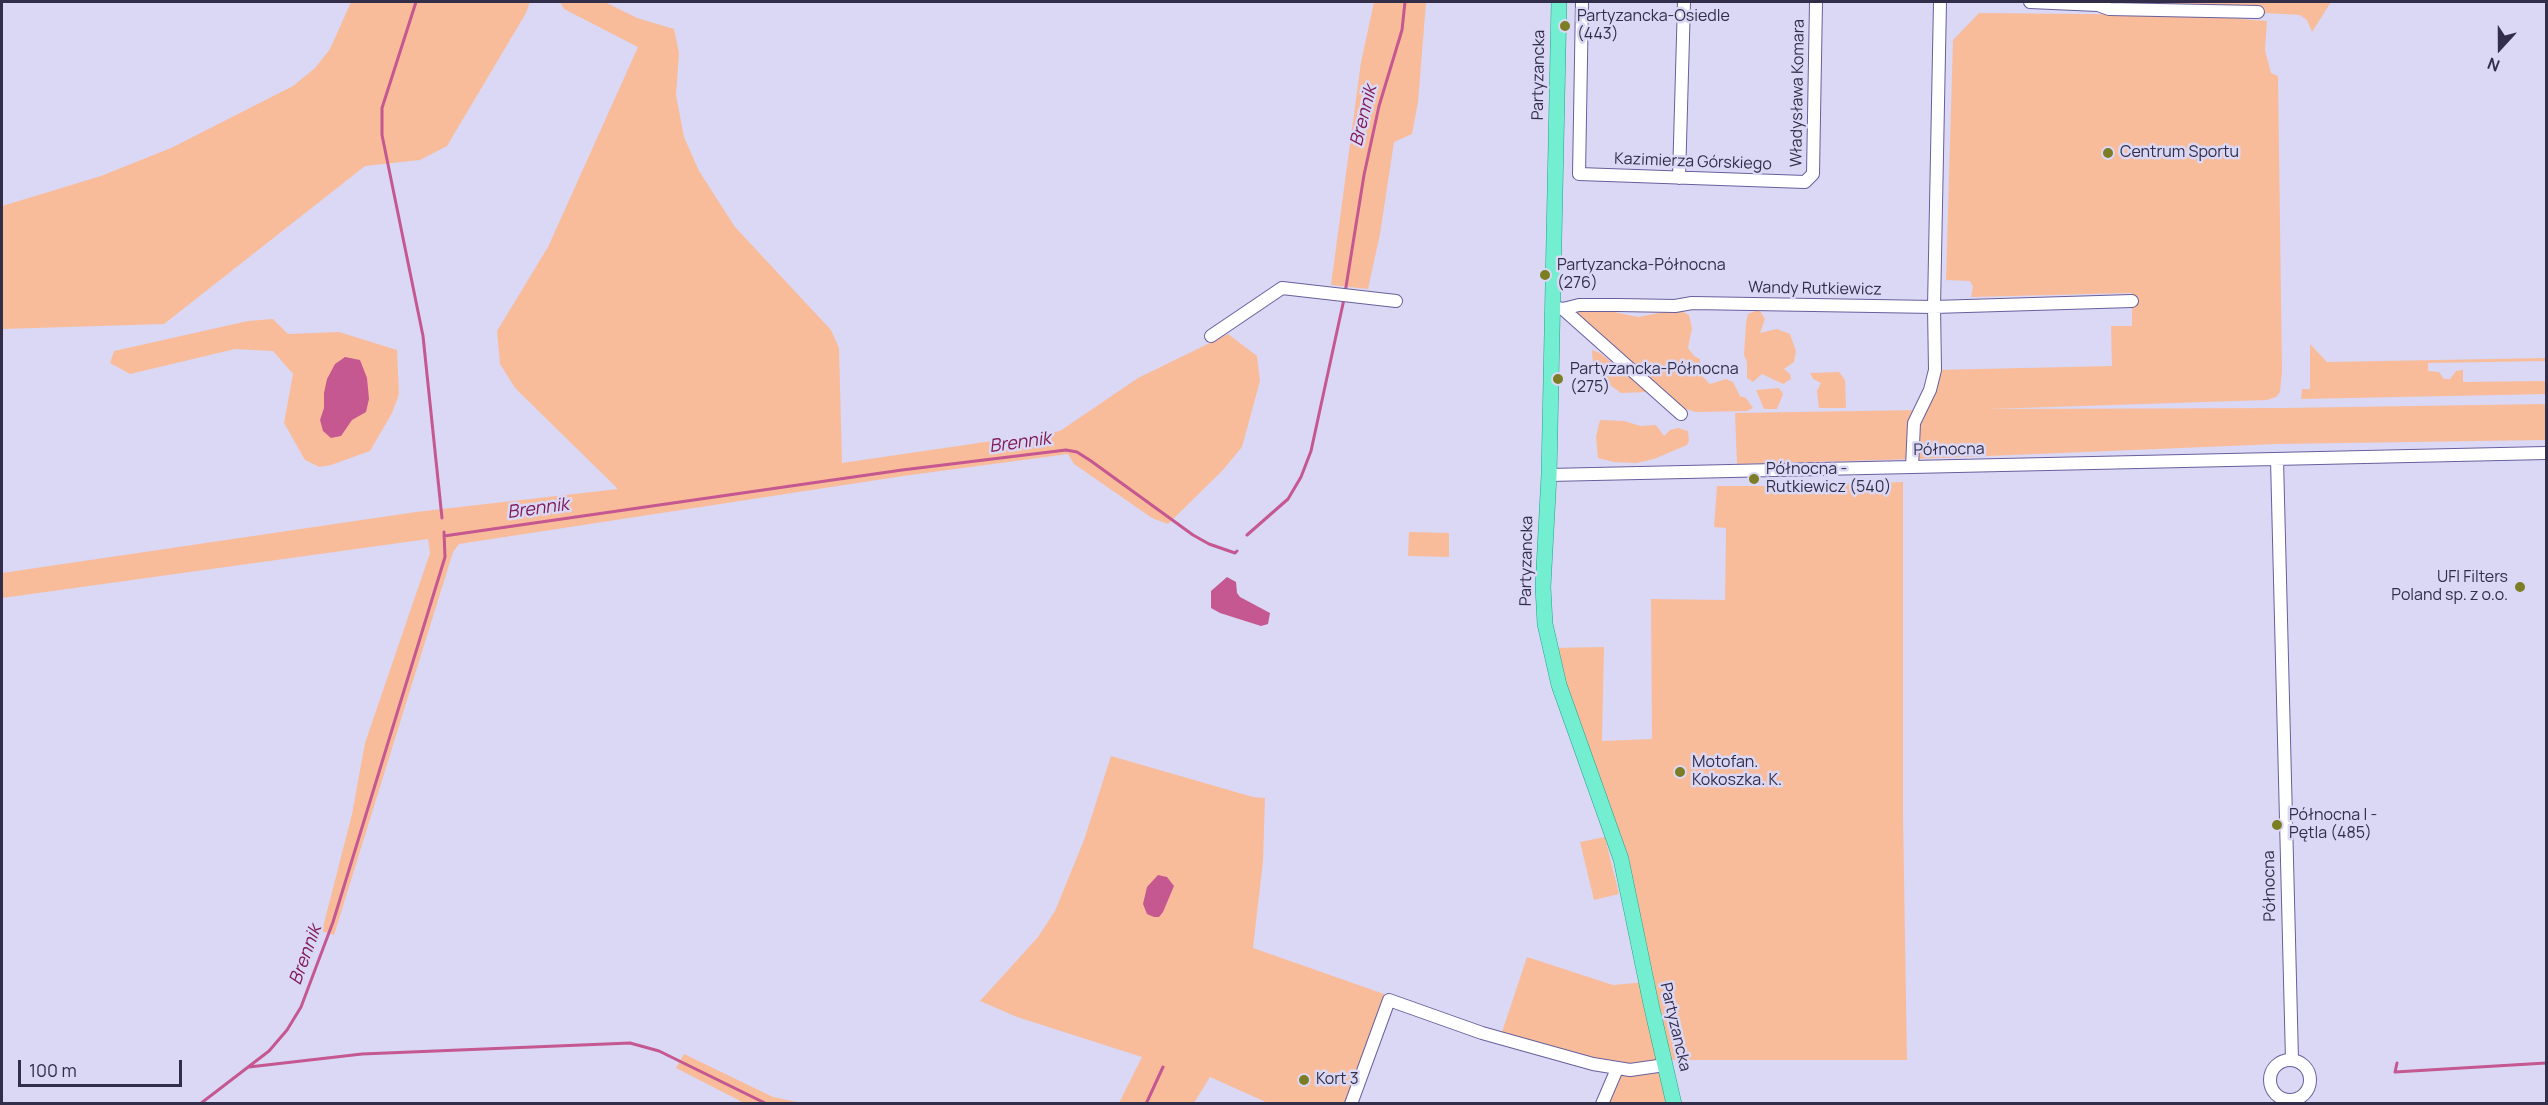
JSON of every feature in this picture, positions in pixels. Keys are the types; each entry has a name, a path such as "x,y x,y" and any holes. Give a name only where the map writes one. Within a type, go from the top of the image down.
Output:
{"main road":[{"name":"Partyzancka","path":"1559,2 1557,308 1544,566 1545,624 1559,685 1621,859 1674,1104"}],"street":[{"name":"Kazimierza Górskiego","path":"1582,2 1579,174 1805,182"},
{"path":"1679,178 1684,2"},
{"name":"Władysława Komara","path":"1805,182 1814,174 1816,2"},
{"path":"1912,467 1912,430 1915,418 1930,390 1935,370 1934,307 1940,2"},
{"path":"2030,2 2098,3 2109,9 2258,12"},
{"path":"1211,336 1282,288 1396,301"},
{"name":"Wandy Rutkiewicz","path":"1557,308 1580,305 1675,306 1692,303 1934,307 2132,301"},
{"path":"1557,308 1681,414"},
{"name":"Północna","path":"1548,475 2547,453"},
{"name":"Północna","path":"2277,459 2292,1060"},
{"path":"1351,1104 1389,1000 1516,1043 1617,1069 1630,1070 1665,1065"},
{"path":"2292,1060 2304,1065 2310,1077 2310,1084 2297,1099 2283,1101 2270,1086 2271,1073 2279,1063 2292,1060"},
{"path":"1602,1104 1617,1069"}],"shaded area":[{"path":"351,2 530,2 526,13 447,146 420,160 365,166 164,324 2,329 2,206 101,176 171,148 293,86 315,68 330,49"},
{"path":"560,2 605,2 637,18 674,29 679,53 676,95 684,137 699,171 735,227 831,330 839,348 842,463 1060,431 1138,378 1228,334 1257,356 1260,381 1242,447 1222,471 1168,524 1152,518 1074,464 1068,454 903,476 459,544 453,552 334,935 322,931 352,814 365,743 430,553 428,539 2,598 2,573 416,512 618,489 515,388 500,364 497,331 548,247 638,47 564,9"},
{"path":"1374,2 1426,3 1418,102 1412,134 1394,142 1380,234 1368,289 1331,285 1361,62"},
{"path":"2156,2 2331,2 2312,32 2307,20 2300,15 2156,7"},
{"name":"Centrum Sportu","path":"1979,13 2194,15 2267,21 2265,50 2271,73 2278,76 2282,371 2280,392 2276,397 2267,400 1989,409 2546,404 2546,440 2277,444 1737,464 1735,413 1920,410 1935,370 2112,366 2111,326 2132,326 2132,293 1971,297 1973,287 1970,281 1946,280 1953,40"},
{"path":"1573,311 1609,311 1638,317 1664,312 1683,312 1689,315 1692,328 1688,348 1694,356 1700,359 1700,373 1710,384 1726,379 1733,382 1740,396 1746,398 1753,408 1747,411 1696,412 1679,407 1658,385 1636,369"},
{"path":"1760,311 1765,319 1760,333 1777,329 1790,334 1796,351 1794,362 1784,369 1790,374 1791,379 1783,384 1762,374 1753,382 1747,378 1747,362 1744,355 1746,323 1748,314"},
{"path":"273,319 288,334 339,332 397,350 399,394 392,413 370,451 319,467 305,460 284,423 293,374 273,351 235,349 130,374 110,363 114,351 248,321"},
{"path":"2310,344 2327,362 2546,358 2546,361 2428,363 2428,371 2439,372 2444,379 2450,379 2456,371 2463,370 2463,382 2546,381 2546,394 2301,399 2302,389 2310,389"},
{"path":"1592,350 1600,353 1615,365 1621,365 1638,380 1646,392 1621,393 1610,385 1597,374 1593,366"},
{"path":"345,357 360,360 367,378 369,399 366,412 352,420 341,436 331,438 323,431 320,420 324,408 324,393 327,379 335,364"},
{"path":"1839,372 1845,380 1846,408 1819,408 1817,391 1821,383 1813,379 1810,373"},
{"path":"1779,388 1783,394 1777,409 1764,409 1756,390"},
{"path":"1600,420 1624,421 1641,426 1656,425 1664,436 1670,430 1678,428 1688,431 1689,441 1687,445 1654,459 1636,463 1614,462 1598,458 1596,437"},
{"path":"1903,482 1903,815 1907,1060 1664,1060 1674,1103 1602,1103 1617,1070 1500,1038 1527,957 1613,985 1646,982 1621,859 1550,648 1604,647 1602,741 1652,739 1651,599 1725,600 1726,528 1714,527 1717,486"},
{"path":"1409,532 1449,533 1449,557 1408,556"},
{"path":"1227,577 1236,582 1237,593 1240,597 1270,613 1268,624 1261,626 1211,608 1211,591"},
{"path":"1111,756 1253,797 1265,798 1263,861 1253,948 1384,994 1389,1000 1351,1104 1268,1103 1210,1077 1194,1103 1119,1103 1142,1057 1017,1017 980,1001 1038,937 1055,911 1084,840"},
{"path":"1605,837 1619,894 1594,900 1580,842"},
{"path":"1158,875 1167,877 1174,886 1163,912 1159,917 1154,917 1147,914 1143,904 1147,887"},
{"path":"684,1054 773,1097 802,1103 744,1103 676,1068"}],"waterway":[{"path":"416,2 382,108 382,135 423,336 442,518"},
{"name":"Brennik","path":"1345,293 1364,175 1379,106 1402,30 1405,2"},
{"name":"Brennik","path":"1247,535 1288,499 1301,477 1311,451 1344,299"},
{"name":"Brennik","path":"444,536 902,470 1066,450 1077,452 1091,461 1193,535 1209,544 1235,553 1237,551"},
{"name":"Brennik","path":"200,1104 269,1051 287,1030 301,1007 333,922 445,557 444,532"},
{"path":"249,1067 362,1054 630,1043 659,1051 767,1104"},
{"path":"2397,1063 2395,1072 2546,1063"},
{"path":"1146,1104 1163,1067"}],"place":[{"name":"Partyzancka-Osiedle (443)","path":"1565,26"},
{"name":"Centrum Sportu","path":"2108,153"},
{"name":"Partyzancka-Północna (276)","path":"1545,275"},
{"name":"Partyzancka-Północna (275)","path":"1558,379"},
{"name":"Północna - Rutkiewicz (540)","path":"1754,479"},
{"name":"UFI Filters Poland sp. z o.o.","path":"2520,587"},
{"name":"Motofan. Kokoszka. K.","path":"1680,772"},
{"name":"Północna I - Pętla (485)","path":"2277,825"},
{"name":"Kort 3","path":"1304,1080"}]}
